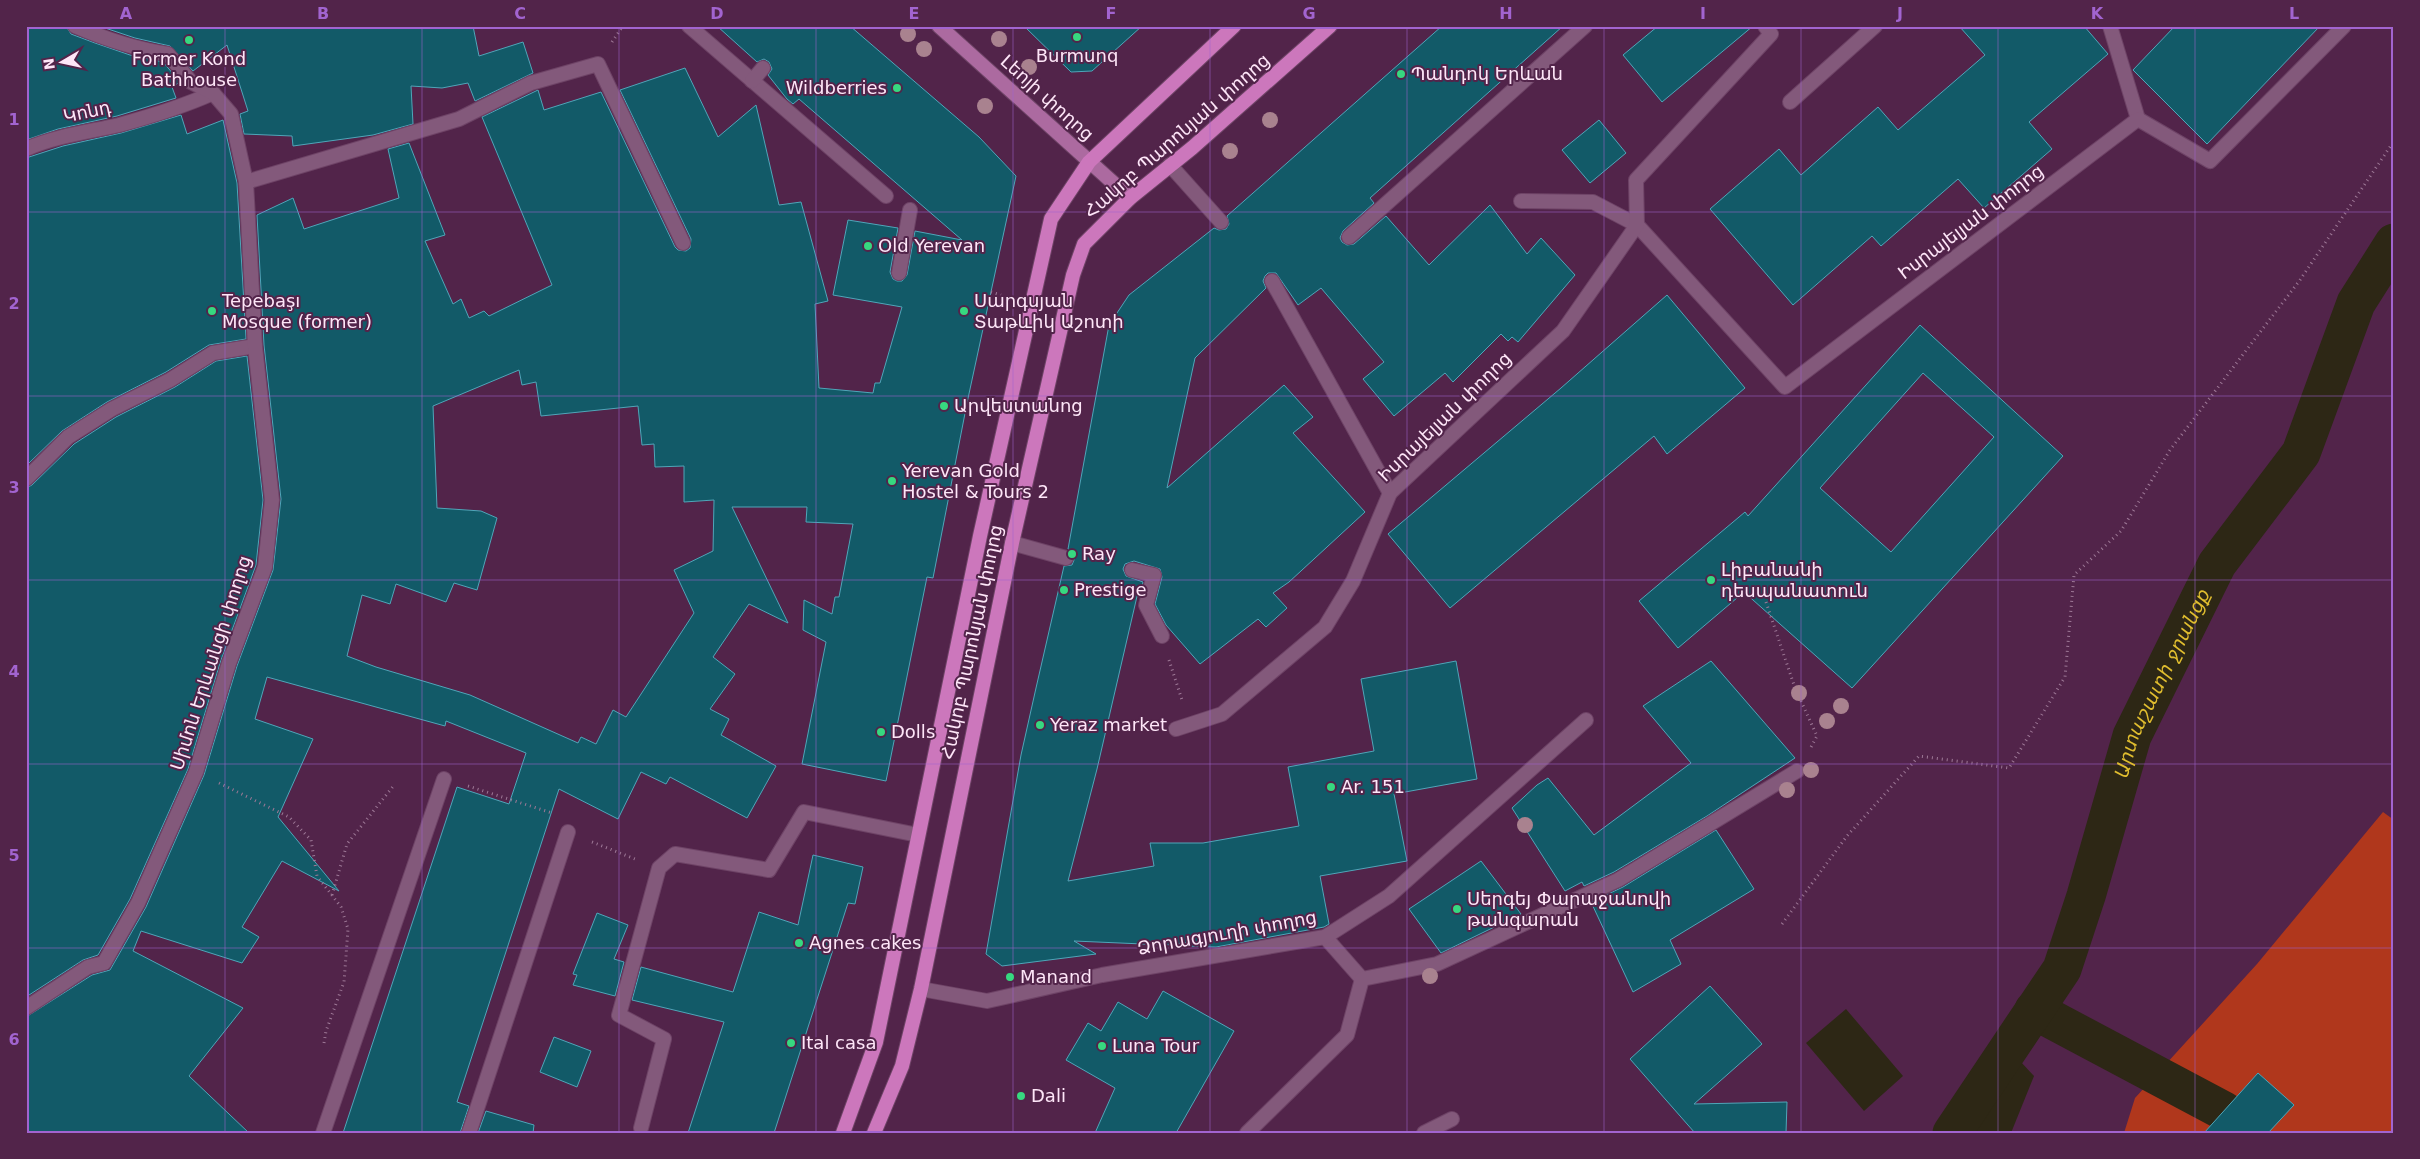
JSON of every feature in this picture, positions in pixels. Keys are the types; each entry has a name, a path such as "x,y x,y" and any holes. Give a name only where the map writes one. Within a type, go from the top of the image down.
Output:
{"main road":[{"name":"Լեոյի փողոց","path":"939,26 1130,198"},
{"name":"Հակոբ Պարոնյան փողոց","path":"843,1133 876,1042 980,536 1051,219 1089,162 1234,26"},
{"name":"Հակոբ Պարոնյան փողոց","path":"874,1133 902,1066 921,989 1012,543 1073,275 1084,244 1130,198 1330,26"}],"street":[{"path":"75,26 100,37 145,50 168,54 191,82 213,93"},
{"path":"689,26 886,196"},
{"path":"1348,237 1585,26"},
{"path":"1521,201 1594,202 1637,225 1636,180 1771,34 1765,26"},
{"path":"1790,102 1875,26"},
{"path":"2110,26 2138,119 2210,161 2344,26"},
{"path":"246,182 459,120 531,83 598,64 683,242"},
{"path":"752,81 763,68"},
{"name":"Կոնդ","path":"26,149 46,140 118,125 180,108 213,93"},
{"name":"Սիմոն Երևանցի փողոց","path":"26,1008 88,967 104,963 138,903 196,772 229,662 265,567 272,500 255,346 246,182 231,114 213,93"},
{"name":"Իսրայելյան փողոց","path":"1183,727 1222,714 1325,627 1353,581 1390,493 1563,331 1637,225 1785,387 2138,119"},
{"path":"1170,165 1220,222"},
{"path":"899,274 910,210"},
{"path":"1272,282 1390,493"},
{"path":"26,478 68,437 112,408 170,380 213,353 255,346"},
{"path":"1012,543 1066,558"},
{"path":"1132,570 1154,575 1146,605 1162,636"},
{"name":"Ձորագյուղի փողոց","path":"921,989 987,1000 1102,975 1325,936 1390,896 1586,720"},
{"path":"1362,979 1437,964 1628,880 1797,771"},
{"path":"323,1133 444,778"},
{"path":"641,1128 664,1039 619,1015 659,868 675,854 769,870 804,812 918,835"},
{"path":"469,1133 568,832"},
{"path":"1325,936 1362,979"},
{"path":"1247,1133 1348,1035 1362,979"},
{"path":"1424,1133 1452,1119"}],"path":[{"path":"1782,924 1847,836 1919,756 2009,768 2065,677 2074,575 2121,531 2170,450 2300,280 2394,141"},
{"path":"991,292 1001,295"},
{"path":"1766,602 1795,688 1817,736 1797,771"},
{"path":"1162,636 1183,727"},
{"path":"196,772 289,817 311,840 317,876 341,907 348,929 344,982 326,1031 323,1056 346,1068"},
{"path":"332,895 347,844 395,784"}],"shaded area":[{"path":"2383,812 2394,820 2394,1133 2268,1133 2293,1105 2258,1073 2204,1133 2124,1133 2135,1098 2257,964"},
{"path":"1846,1009 1903,1076 1864,1111 1806,1043"},
{"path":"2020,1061 2034,1076 2011,1133 1966,1133"}],"building":[{"path":"26,26 66,26 71,34 95,43 130,55 163,62 180,82 172,87 176,98 117,116 58,129 26,140"},
{"path":"99,26 473,26 479,56 523,42 533,73 475,101 468,83 442,88 411,86 413,124 373,135 293,146 292,136 244,134 240,114 248,111 227,45 193,71 170,46 135,38"},
{"path":"717,26 850,26 979,137 1016,176 967,403 933,578 927,577 886,781 802,764 826,642 803,630 804,600 832,614 835,597 839,597 853,524 806,522 807,507 732,507 788,623 749,604 713,657 735,674 710,709 729,719 721,735 776,766 747,818 670,777 666,784 641,772 618,819 559,789 457,1102 469,1106 460,1133 343,1133 457,787 509,804 526,753 446,721 445,726 267,677 255,719 313,739 278,817 339,891 282,861 242,927 259,937 242,963 141,931 133,951 243,1008 189,1076 249,1133 26,1133 26,1017 92,975 110,970 146,907 204,775 237,666 273,570 281,499 264,345 257,215 293,198 304,229 399,198 388,149 409,143 445,235 425,241 453,304 461,299 469,318 484,311 489,316 552,285 482,117 538,90 544,110 601,92 675,247 678,250 686,251 690,248 691,239 620,90 685,68 718,137 756,105 779,205 801,202 828,301 815,304 819,388 873,393 875,383 880,383 902,307 833,295 848,220 898,228 890,272 893,279 897,281 902,281 907,275 915,231 962,240 799,99 793,104 787,99 768,75 772,69 769,62 764,59 757,62","holes":["519,370 522,385 536,382 541,416 638,406 642,445 654,444 655,467 684,466 684,502 714,500 713,551 674,570 694,613 626,717 613,710 596,744 581,737 578,743 470,695 376,667 347,656 362,595 390,604 396,584 446,602 454,583 477,590 497,518 481,511 437,508 433,406"]},
{"path":"1024,26 1142,26 1092,71 1071,72"},
{"path":"1442,26 1563,26 1370,198 1374,203 1343,231 1340,238 1342,242 1347,245 1354,244 1386,216 1429,265 1490,205 1527,254 1541,238 1575,275 1518,342 1512,337 1508,341 1501,334 1453,382 1445,373 1394,416 1363,379 1384,362 1321,288 1298,305 1276,273 1268,273 1265,276 1263,281 1266,288 1195,358 1167,488 1284,385 1313,417 1293,433 1365,512 1289,582 1273,593 1287,608 1266,627 1258,619 1200,664 1166,625 1155,604 1162,577 1160,569 1134,561 1125,564 1123,569 1126,576 1143,582 1140,595 1138,592 1097,769 1068,881 1154,866 1150,843 1203,843 1299,826 1288,767 1374,751 1361,679 1456,661 1477,779 1394,794 1407,861 1320,876 1329,924 1324,927 1216,947 1187,946 1190,942 1166,945 1074,941 1096,954 1002,966 986,954 1021,755 1064,566 1072,565 1074,560 1073,552 1068,549 1109,325 1129,295 1214,228 1219,230 1226,229 1229,224 1227,216"},
{"path":"1658,26 1753,26 1662,102 1623,55"},
{"path":"1959,26 2084,26 2108,54 2029,122 2052,149 1984,208 1958,179 1881,246 1872,236 1793,305 1710,209 1779,149 1801,175 1878,107 1898,130 1985,55"},
{"path":"2175,26 2320,26 2207,144 2133,70"},
{"path":"181,115 187,134 223,120 237,183 246,339 209,345 166,372 107,402 62,431 26,466 26,158 63,146 121,133"},
{"path":"1599,120 1626,153 1590,183 1562,150"},
{"path":"1667,295 1745,388 1667,454 1654,436 1450,608 1388,534 1561,388"},
{"path":"1920,325 2063,456 1852,688 1744,592 1678,648 1639,601 1745,512 1748,516","holes":["1923,373 1994,437 1891,552 1820,488"]},
{"path":"247,356 263,500 256,565 221,660 188,769 130,899 98,955 83,960 26,997 26,488 32,485 74,444 116,417 175,387 216,361"},
{"path":"1711,661 1795,758 1707,816 1614,872 1584,886 1582,882 1565,891 1512,808 1537,785 1548,778 1594,835 1691,763 1643,706"},
{"path":"1716,830 1754,889 1670,940 1681,964 1633,992 1591,902 1623,887"},
{"path":"813,855 863,867 855,904 848,903 774,1133 688,1133 724,1022 632,1000 641,967 733,992 759,912 798,925"},
{"path":"1481,861 1521,914 1441,953 1409,909"},
{"path":"597,913 628,925 614,959 624,962 615,996 573,985 577,975 573,974"},
{"path":"1710,986 1762,1044 1694,1104 1787,1102 1786,1133 1695,1133 1630,1059"},
{"path":"1163,991 1234,1031 1176,1133 1095,1133 1115,1088 1066,1060 1088,1023 1101,1031 1118,1002 1147,1019"},
{"path":"554,1037 591,1051 577,1087 540,1072"},
{"path":"2258,1073 2294,1105 2268,1133 2204,1133"},
{"path":"486,1111 534,1125 533,1133 478,1133"}],"waterway":[{"name":"Արտաշատի ջրանցք","path":"1952,1133 2062,969 2086,896 2132,736 2217,564 2301,453 2356,303 2394,243"},
{"path":"2034,1010 2224,1111"}],"place":[{"name":"Burmunq","path":"1077,37"},
{"name":"Former Kond Bathhouse","path":"189,40"},
{"name":"Պանդոկ Երևան","path":"1401,74"},
{"name":"Wildberries","path":"897,88"},
{"name":"Old Yerevan","path":"868,246"},
{"name":"Tepebaşı Mosque (former)","path":"212,311"},
{"name":"Սարգսյան Տաթևիկ Աշոտի","path":"964,311"},
{"name":"Արվեստանոց","path":"944,406"},
{"name":"Yerevan Gold Hostel & Tours 2","path":"892,481"},
{"name":"Ray","path":"1072,554"},
{"name":"Լիբանանի դեսպանատուն","path":"1711,580"},
{"name":"Prestige","path":"1064,590"},
{"name":"Yeraz market","path":"1040,725"},
{"name":"Dolls","path":"881,732"},
{"name":"Ar. 151","path":"1331,787"},
{"name":"Սերգեյ Փարաջանովի թանգարան","path":"1457,909"},
{"name":"Agnes cakes","path":"799,943"},
{"name":"Manand","path":"1010,977"},
{"name":"Ital casa","path":"791,1043"},
{"name":"Luna Tour","path":"1102,1046"},
{"name":"Dali","path":"1021,1096"}]}
